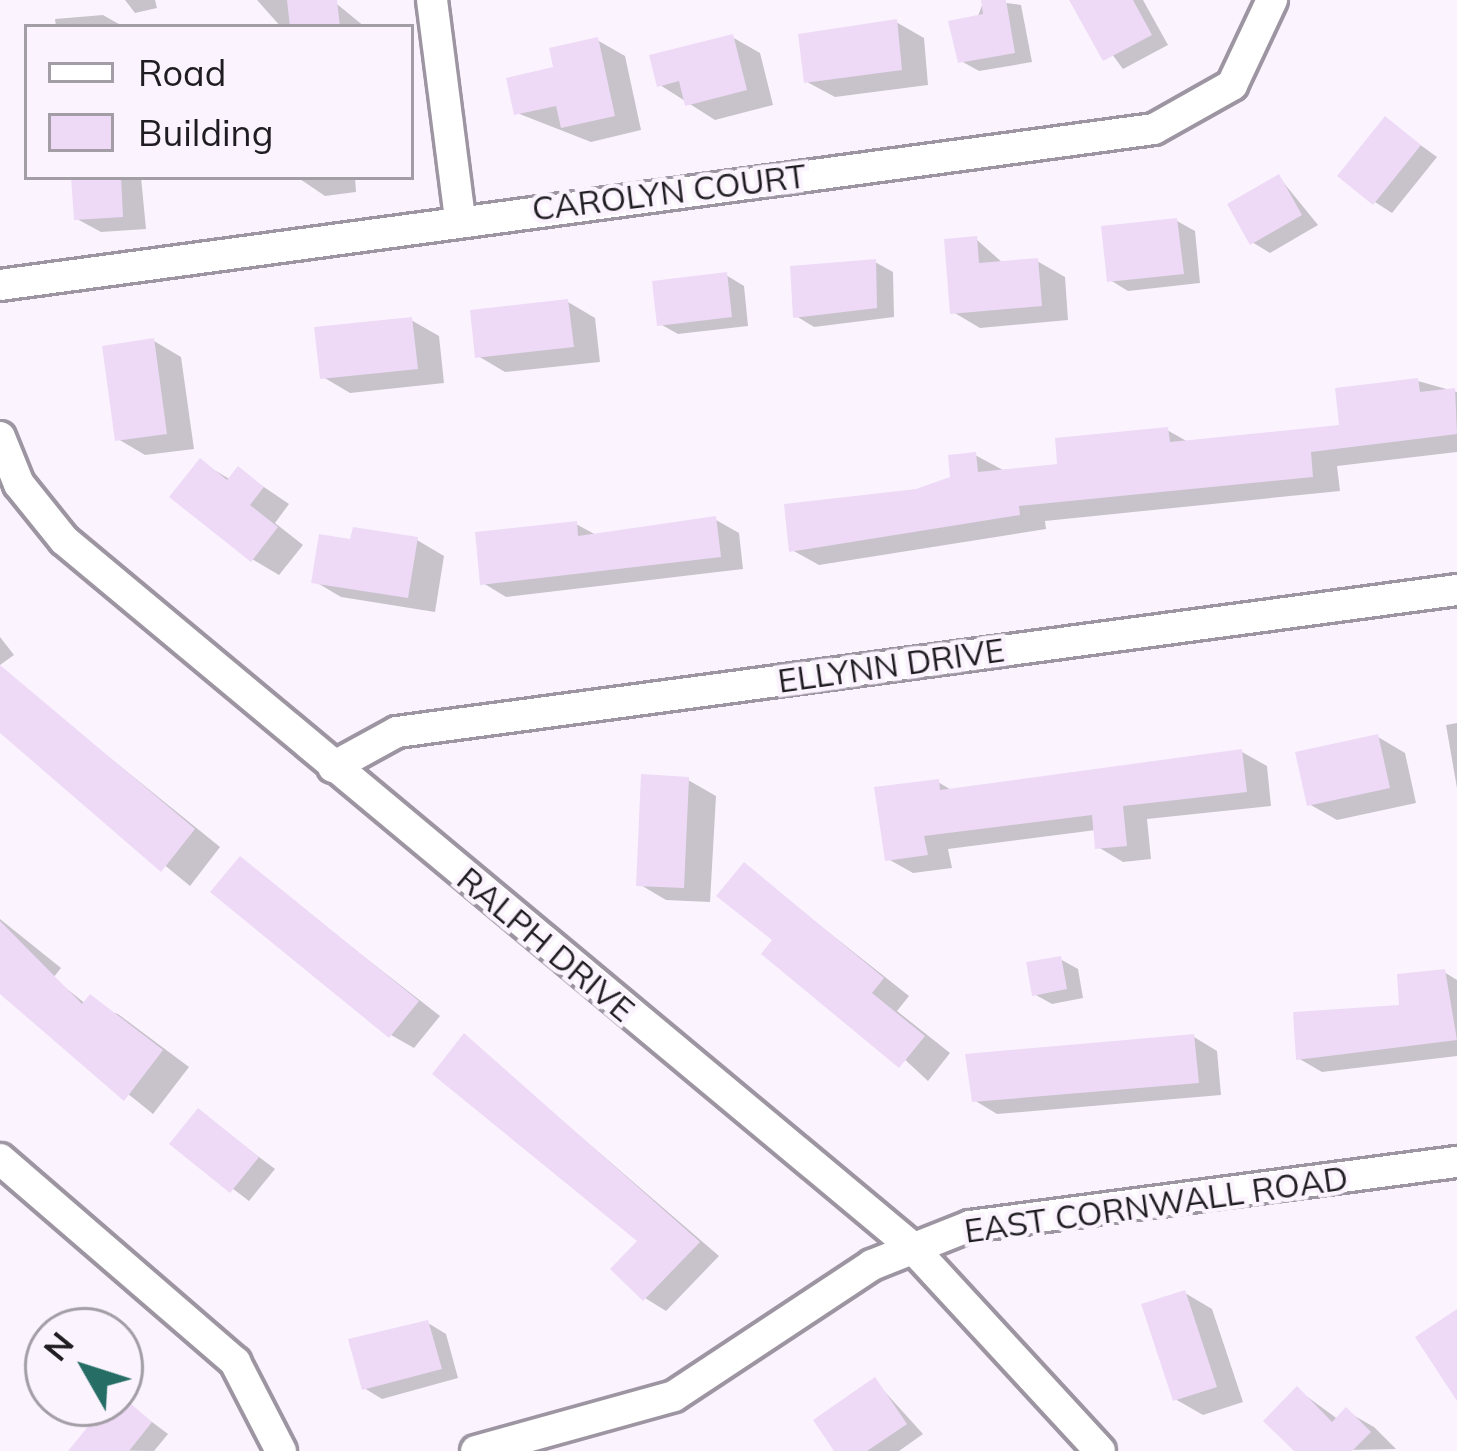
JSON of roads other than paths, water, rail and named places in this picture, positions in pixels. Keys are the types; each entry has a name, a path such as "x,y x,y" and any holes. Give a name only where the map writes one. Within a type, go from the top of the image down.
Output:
{"street":[{"path":"432,0 460,220"},
{"name":"CAROLYN COURT","path":"0,285 1154,129 1232,85 1271,0"},
{"name":"RALPH DRIVE","path":"0,437 64,540 910,1245 1100,1451"},
{"name":"ELLYNN DRIVE","path":"333,766 397,732 1457,590"},
{"path":"0,1159 235,1363 281,1451"},
{"name":"EAST CORNWALL ROAD","path":"476,1451 674,1396 910,1245 970,1226 1457,1162"}]}
